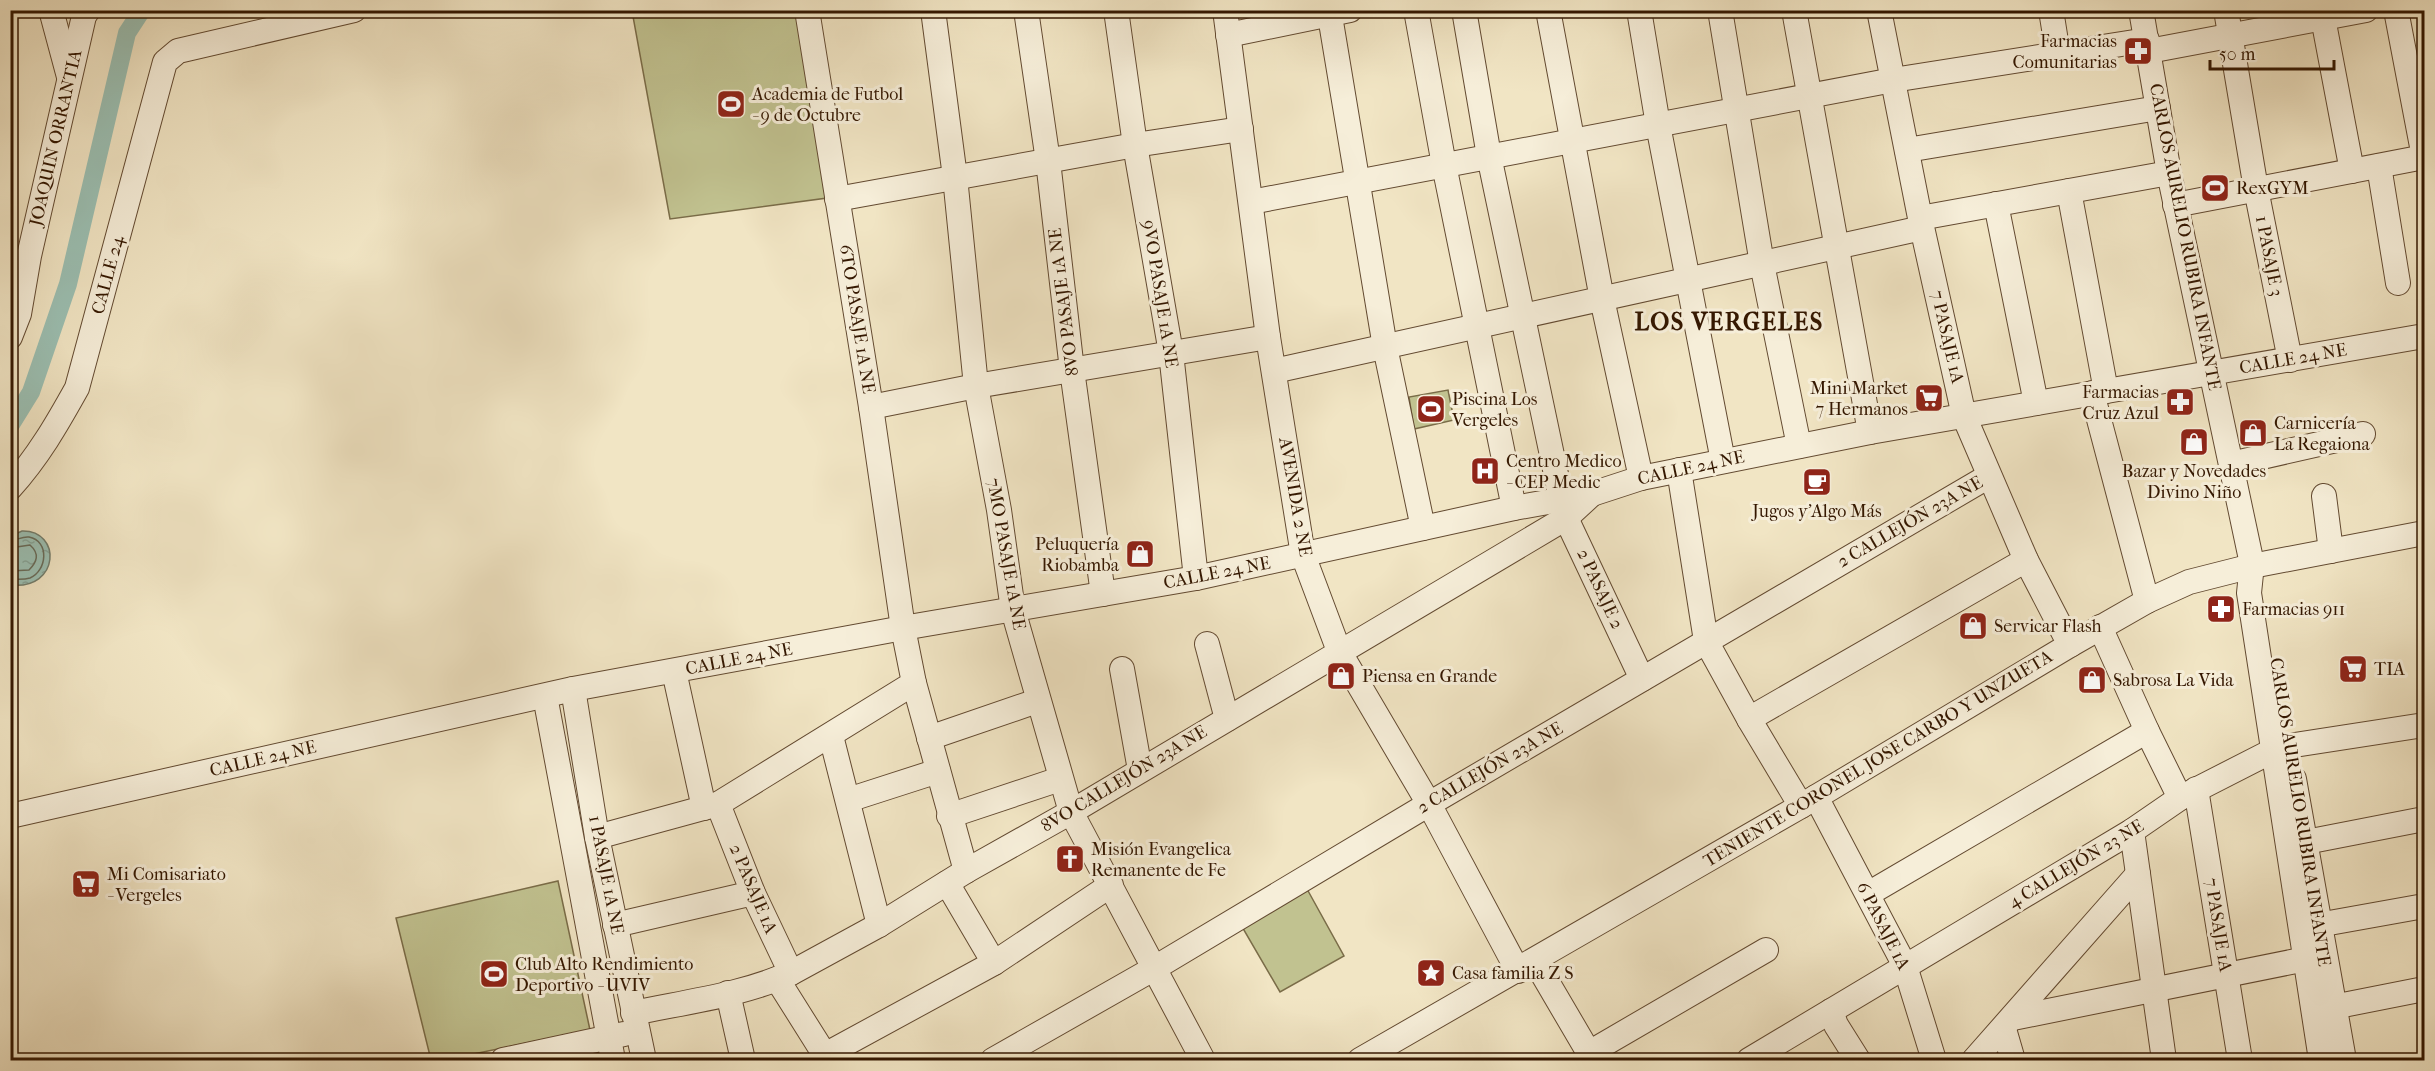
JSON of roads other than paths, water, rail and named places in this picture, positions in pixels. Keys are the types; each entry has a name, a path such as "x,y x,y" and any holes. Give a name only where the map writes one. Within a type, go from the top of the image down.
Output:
{"street":[{"path":"51,10 70,79"},
{"name":"JOAQUIN ORRANTIA","path":"10,337 19,314 29,256 84,16 88,10"},
{"name":"6TO PASAJE 1A NE","path":"807,10 871,407 903,628 914,683 949,816 957,877 994,963"},
{"name":"7MO PASAJE 1A NE","path":"933,10 956,177 976,386 999,510 1013,610 1037,701 1071,812 1203,1060"},
{"name":"8VO PASAJE 1A NE","path":"1026,10 1048,161 1072,370 1103,594"},
{"name":"9VO PASAJE 1A NE","path":"1116,10 1135,146 1171,353 1196,578"},
{"name":"AVENIDA 2 NE","path":"1225,10 1268,337 1303,555 1339,651 1526,966 1591,1057"},
{"path":"1416,10 1443,165 1514,508"},
{"name":"2 PASAJE 2","path":"1464,10 1490,156 1564,508 1642,679"},
{"path":"1548,10 1602,299 1641,478"},
{"path":"1639,10 1658,124 1723,461"},
{"path":"1720,10 1762,264 1799,446"},
{"path":"1794,10 1870,432"},
{"path":"2050,10 2058,54"},
{"name":"CARLOS AURELIO RUBIRA INFANTE","path":"2142,10 2175,205 2252,566 2248,593 2281,748 2306,842 2318,925 2344,1060"},
{"name":"1 PASAJE 3","path":"2226,10 2256,189 2290,360"},
{"path":"1251,202 1893,80 2058,54 2230,36 2366,10"},
{"path":"2175,205 2424,157 2396,10"},
{"path":"266,20 345,11"},
{"path":"1228,35 1336,12 1356,182 1385,346 1423,528"},
{"name":"7 PASAJE 1A","path":"1886,12 1893,80 1921,223 1964,416 2026,560 2070,645"},
{"path":"2323,18 2352,171"},
{"name":"CALLE 24","path":"10,488 31,465 55,428 76,388 165,62 178,51 266,20"},
{"path":"1907,150 2158,108"},
{"path":"837,199 1241,129"},
{"path":"2379,166 2398,283"},
{"path":"1274,371 1836,247 1996,204 2169,173"},
{"path":"2069,191 2099,392 2147,601"},
{"path":"1996,204 2036,403"},
{"path":"10,283 19,314"},
{"name":"CALLE 24 NE","path":"10,816 573,689 903,628 1196,578 1514,508 1564,508 1592,494 1641,478 1870,432 2424,336"},
{"path":"871,407 976,386 1268,337"},
{"path":"2231,464 2363,434"},
{"name":"6 PASAJE 1A","path":"1679,470 1706,641 1749,719 1809,802 1868,894 1905,966 1934,1060"},
{"name":"2 CALLEJÓN 23A NE","path":"993,1060 1153,969 1429,804 1989,476"},
{"path":"2324,496 2331,551"},
{"name":"8VO CALLEJÓN 23A NE","path":"503,1060 611,1049 635,1022 784,976 879,925 1227,719 1339,651 1564,508"},
{"name":"TENIENTE CORONEL JOSE CARBO Y UNZUETA","path":"1360,1060 1809,802 2147,601 2189,582 2252,566 2424,533"},
{"path":"1749,719 2026,560"},
{"name":"7 PASAJE 1A","path":"2100,627 2147,731 2188,793 2226,974 2240,1060"},
{"path":"1207,644 1227,719"},
{"path":"1122,669 1140,770"},
{"name":"2 PASAJE 1A","path":"674,671 711,806 753,893 784,976 826,1058"},
{"path":"597,837 711,806 831,736 914,683"},
{"name":"1 PASAJE 1A NE","path":"573,689 597,837 644,1060"},
{"name":"1 PASAJE 1A NE","path":"545,696 611,1049"},
{"path":"929,738 1037,701"},
{"name":"4 CALLEJÓN 23 NE","path":"1755,1059 1830,1011 2132,831 2188,793 2281,748 2424,725"},
{"path":"1868,894 2147,731"},
{"path":"831,736 879,925"},
{"name":"CARLOS AURELIO RUBIRA INFANTE","path":"2281,748 2306,958 2321,1060"},
{"path":"848,800 938,771"},
{"path":"949,816 1060,779"},
{"path":"2306,842 2424,819"},
{"path":"2132,831 2164,1060"},
{"path":"1974,1060 2138,874"},
{"path":"826,1058 994,963 1111,885"},
{"path":"615,925 753,893"},
{"path":"2318,925 2424,906"},
{"path":"1591,1057 1766,950"},
{"path":"2009,1023 2306,958"},
{"path":"2333,1008 2424,989"},
{"path":"728,993 743,1060"},
{"path":"1830,1011 1858,1060"},
{"path":"2009,1023 2013,1060"}],"water":[{"path":"22,531 35,533 44,540 49,549 50,560 47,570 39,579 27,584 11,585 11,536"}],"waterway":[{"path":"10,426 31,392 68,284 127,33 142,10"}],"place":[{"name":"Farmacias Comunitarias","path":"2138,51"},
{"name":"Academia de Futbol - 9 de Octubre","path":"731,104"},
{"name":"RexGYM","path":"2215,188"},
{"name":"Mini Market 7 Hermanos","path":"1929,398"},
{"name":"Farmacias Cruz Azul","path":"2180,402"},
{"name":"Piscina Los Vergeles","path":"1431,409"},
{"name":"Carnicería La Regaiona","path":"2253,433"},
{"name":"Bazar y Novedades Divino Niño","path":"2194,442"},
{"name":"Centro Medico - CEP Medic","path":"1485,471"},
{"name":"Jugos y'Algo Más","path":"1817,482"},
{"name":"Peluquería Riobamba","path":"1140,554"},
{"name":"Farmacias 911","path":"2221,609"},
{"name":"Servicar Flash","path":"1973,626"},
{"name":"TIA","path":"2353,669"},
{"name":"Piensa en Grande","path":"1341,676"},
{"name":"Sabrosa La Vida","path":"2092,680"},
{"name":"Misión Evangelica Remanente de Fe","path":"1070,859"},
{"name":"Mi Comisariato - Vergeles","path":"86,884"},
{"name":"Casa familia Z S","path":"1431,973"},
{"name":"Club Alto Rendimiento Deportivo - UVIV","path":"494,974"}],"district":[{"name":"LOS VERGELES","path":"1729,322"}]}
